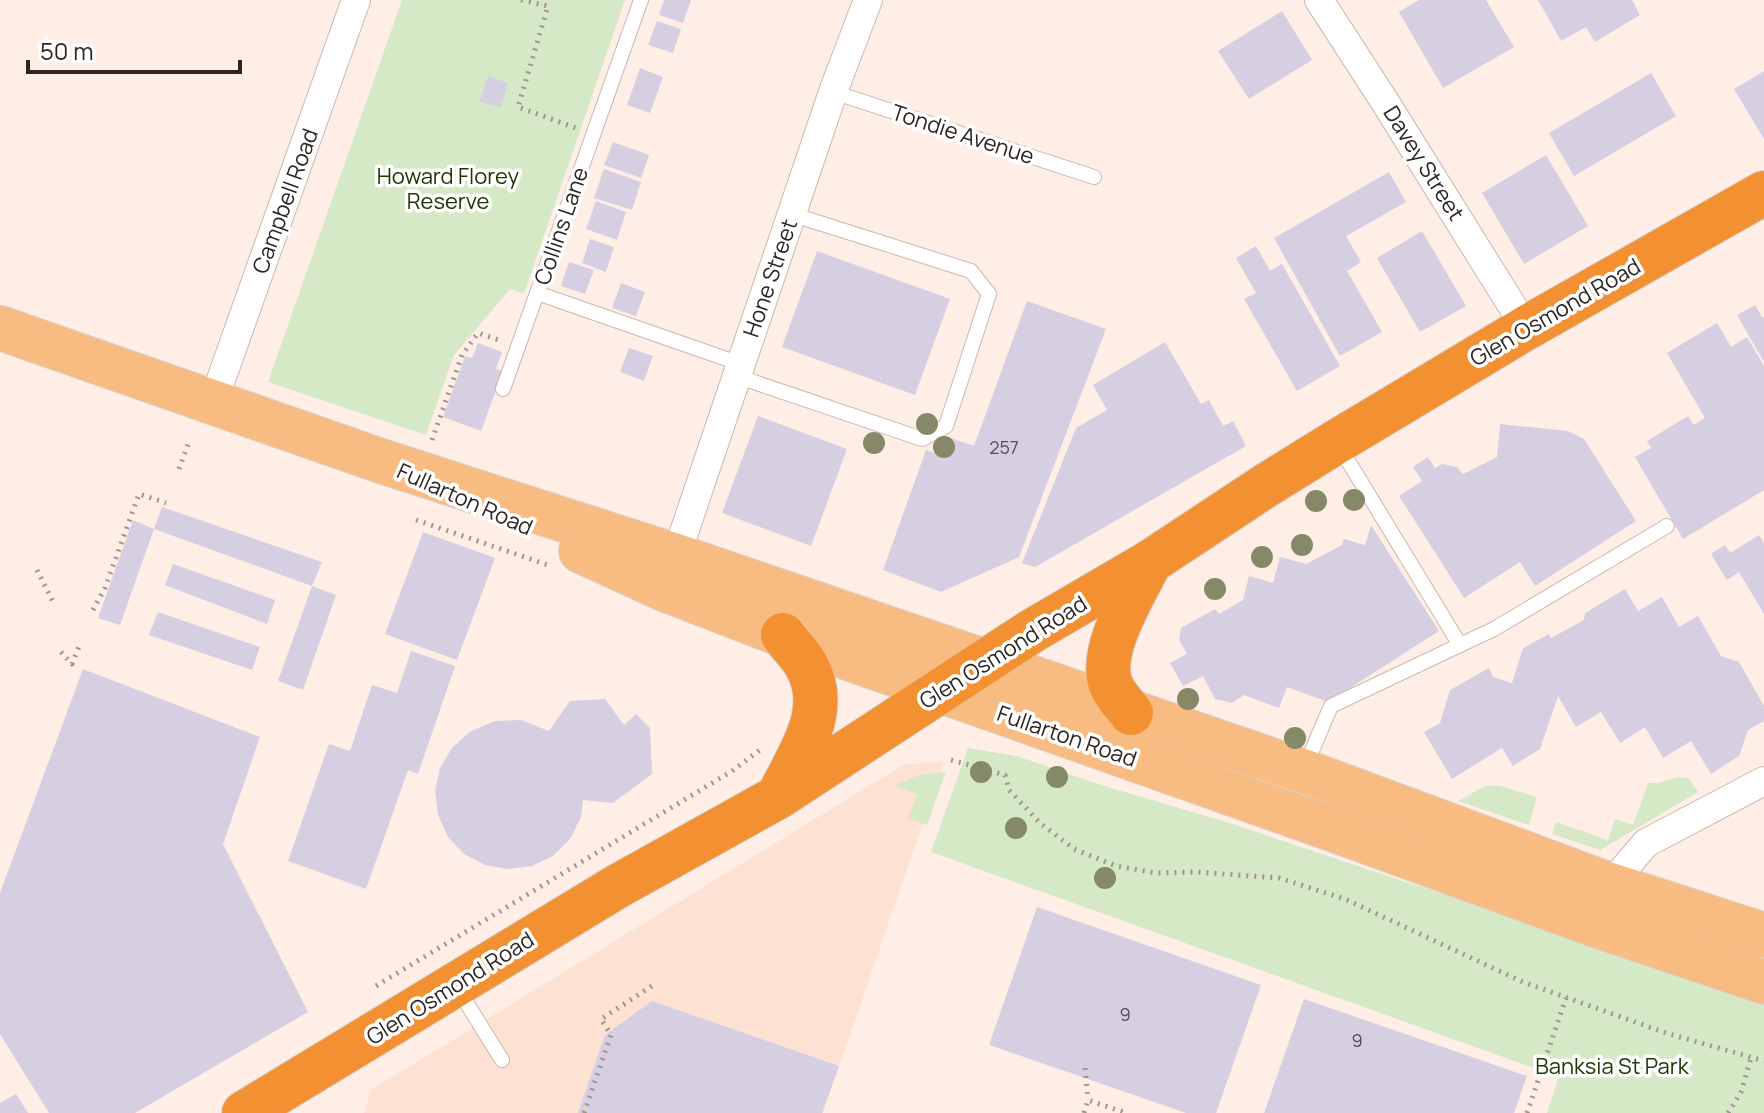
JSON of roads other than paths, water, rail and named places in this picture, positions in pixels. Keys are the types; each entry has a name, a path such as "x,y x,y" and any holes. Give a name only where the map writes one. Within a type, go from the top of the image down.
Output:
{"highway":[{"name":"Glen Osmond Road","path":"244,1113 618,886 778,797 984,661 1150,562 1336,442 1526,328 1764,193"},
{"path":"1131,713 1112,689 1108,663 1116,632 1150,562"},
{"path":"778,797 814,724 817,691 806,665 783,635"}],"main road":[{"name":"Fullarton Road","path":"0,328 381,461 676,556 984,661 1303,771 1610,885 1764,935"},
{"name":"Fullarton Road","path":"381,461 664,589 783,635 1595,925 1764,982"}],"street":[{"name":"Campbell Road","path":"213,402 356,0"},
{"name":"Hone Street","path":"676,556 833,92 868,0"},
{"name":"Davey Street","path":"1319,0 1526,328"},
{"path":"1595,925 1610,885 1646,843 1764,781"}],"lane":[{"name":"Collins Lane","path":"641,0 537,293 922,439 946,426 989,294 971,271 791,214"},
{"name":"Tondie Avenue","path":"833,92 1094,177"},
{"path":"503,389 537,293"},
{"path":"1336,442 1460,645"},
{"path":"1303,771 1331,706 1494,629 1667,526"},
{"path":"455,984 502,1060"}],"park label":[{"name":"Howard Florey Reserve","path":"448,188"},
{"name":"Banksia St Park","path":"1612,1066"}]}
